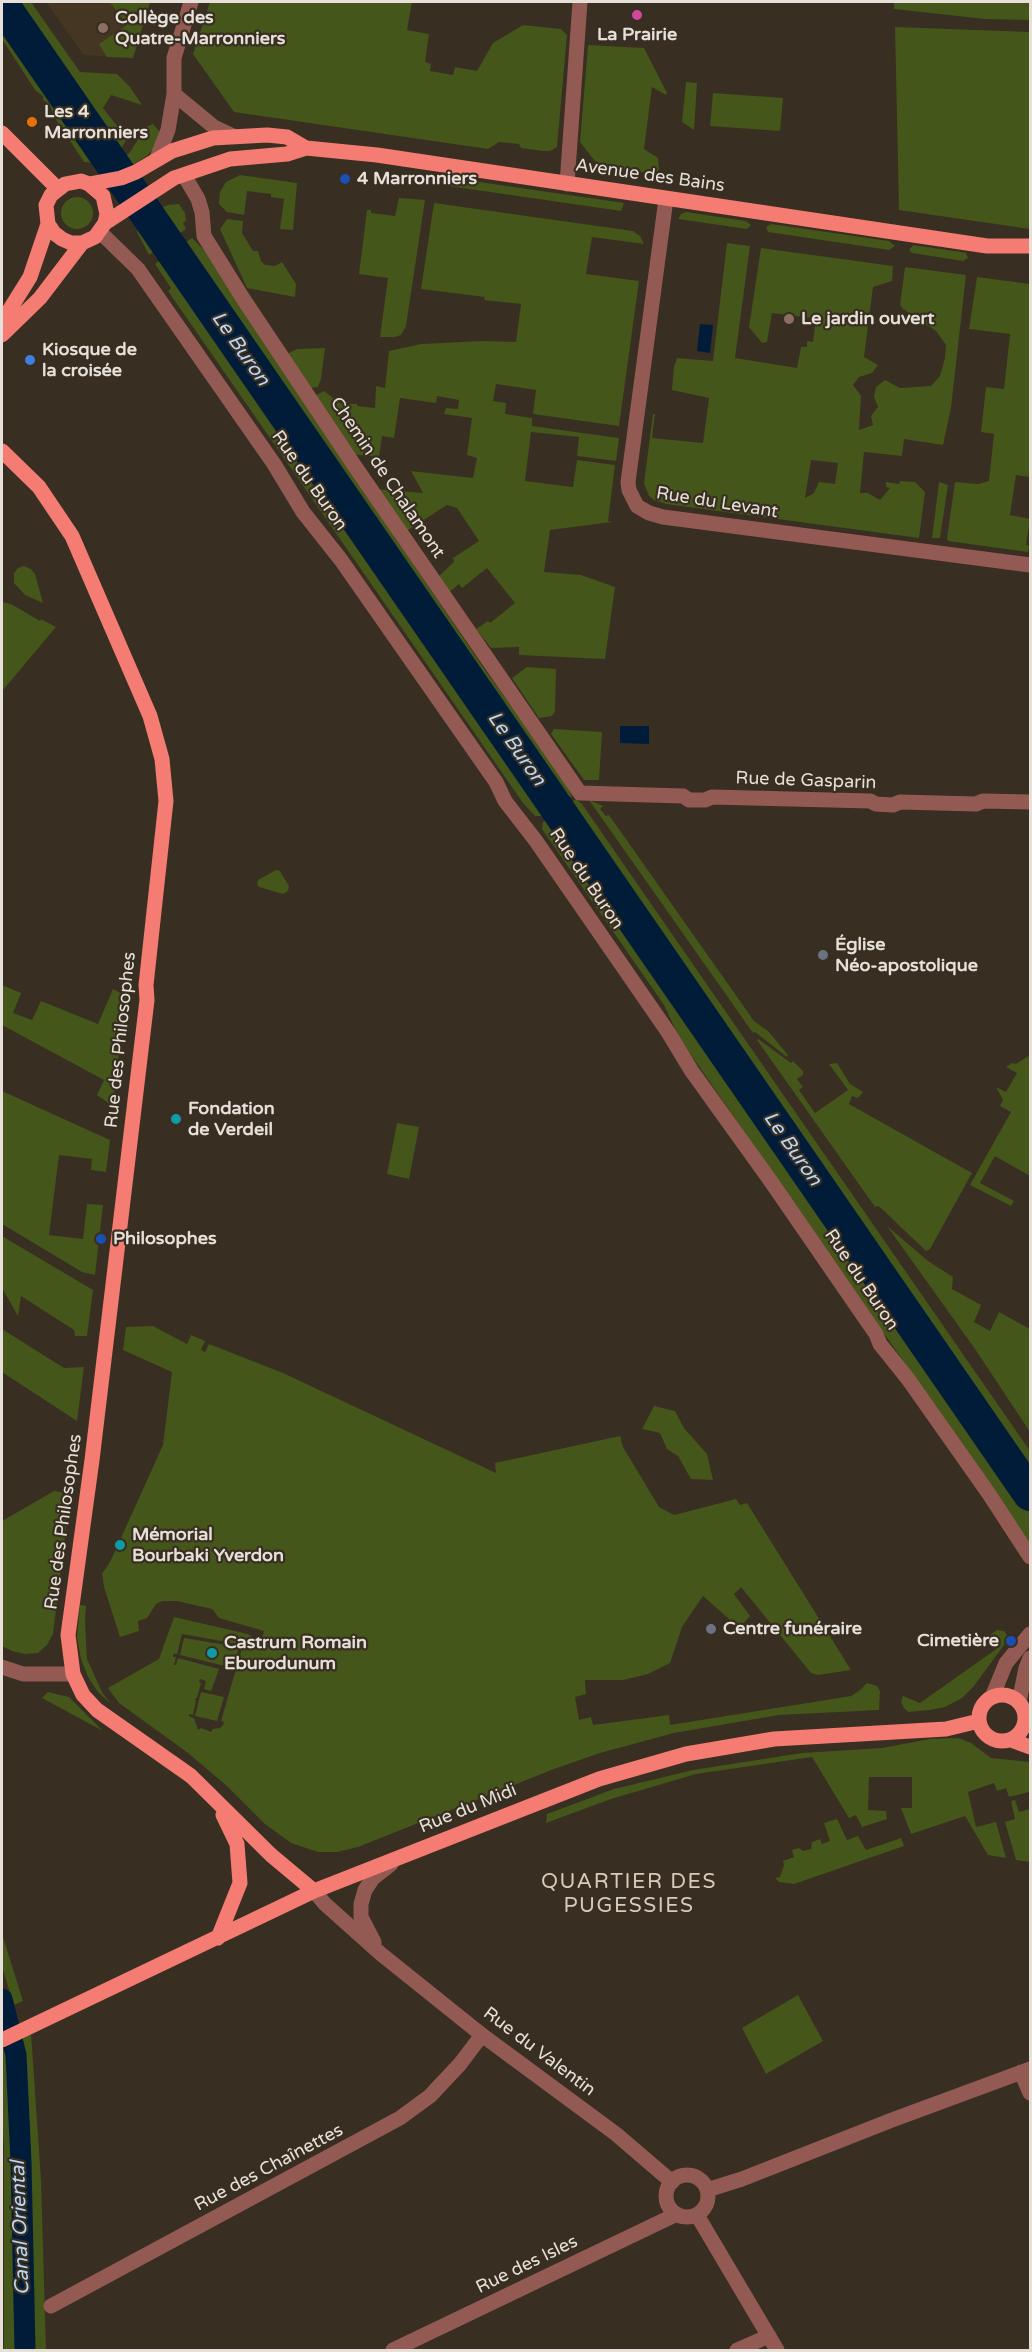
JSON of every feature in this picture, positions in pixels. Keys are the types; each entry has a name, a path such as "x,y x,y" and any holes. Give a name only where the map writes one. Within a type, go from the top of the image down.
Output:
{"main road":[{"path":"2,133 57,188"},
{"name":"Avenue des Bains","path":"96,183 121,178 193,143 233,136 261,134 287,137 306,148"},
{"name":"Avenue des Bains","path":"102,227 162,185 184,175 230,159 287,153 306,148 377,155 987,246 1030,257"},
{"path":"2,322 30,278 48,224 46,204 57,188 73,182 96,183 103,196 107,214 95,237 82,243 71,243 54,233 48,224"},
{"path":"2,336 40,298 82,243"},
{"name":"Avenue des Bains","path":"987,246 1030,246"},
{"name":"Rue des Philosophes","path":"2,451 39,487 72,537 150,716 162,759 166,801 146,985 147,1000 94,1449 68,1635 74,1674"},
{"name":"Rue du Valentin","path":"74,1674 83,1695 97,1710 200,1784 271,1855 314,1891"},
{"path":"1006,1695 1025,1710 1024,1728 1011,1740 1005,1742 990,1738 985,1734 979,1721 982,1707 992,1697 1006,1695"},
{"name":"Rue du Midi","path":"2,2040 314,1891 599,1779 686,1754 774,1739 946,1729 979,1721"},
{"path":"1011,1740 1030,1747"},
{"name":"Rue du Valentin","path":"200,1784 233,1832 241,1871 236,1896 218,1938"}],"street":[{"path":"152,162 168,130 174,94 174,58 191,2"},
{"path":"567,184 580,2"},
{"path":"174,94 214,127 233,136"},
{"name":"Chemin de Chalamont","path":"184,175 198,199 202,212 204,236 244,300 354,465 580,793"},
{"name":"Rue du Levant","path":"666,199 628,482 629,490 637,506 663,517 1030,565"},
{"name":"Rue du Buron","path":"102,227 138,269 274,464 297,504 341,560 496,782 505,801 528,829 668,1032 691,1070 770,1180 876,1334 880,1344 908,1379 989,1494 1030,1557"},
{"name":"Rue de Gasparin","path":"580,793 683,796 689,800 730,797 870,801 876,804 1030,802"},
{"path":"992,1697 1006,1663 1030,1634"},
{"path":"1025,1710 1026,1668 1030,1659"},
{"path":"2,1667 23,1674 74,1674"},
{"name":"Rue du Valentin","path":"381,1954 361,1917 361,1904 365,1890 373,1878 399,1858"},
{"name":"Rue du Valentin","path":"314,1891 325,1904 381,1954 482,2035 616,2134 672,2182"},
{"name":"Rue des Chaînettes","path":"51,2306 400,2118 430,2096 460,2064 482,2035"},
{"path":"707,2190 742,2179 892,2120 1026,2071 1030,2093"},
{"path":"685,2176 698,2179 707,2190 707,2204 697,2214 683,2217 672,2211 667,2200 667,2193 672,2182 685,2176"},
{"name":"Rue des Isles","path":"398,2350 677,2214"},
{"path":"697,2214 777,2350"},
{"path":"737,2350 769,2336"}],"shaded area":[{"name":"Collège des Quatre-Marronniers","path":"46,2 150,2 133,58 84,55"}],"green space":[{"path":"9,2 31,2 80,72 117,74 130,87 142,105 111,95 103,108 127,139 117,155"},
{"path":"110,2 150,2 133,58 107,57 99,44 127,25"},
{"path":"210,2 412,2 407,30 429,34 425,62 431,64 430,71 453,75 455,67 477,71 493,43 523,25 561,29 567,35 557,147 550,151 543,151 521,148 519,144 499,142 488,149 234,112 193,54"},
{"path":"894,2 1030,2 1030,20 985,19 894,9"},
{"path":"2,17 94,151 96,163 84,162 53,115 50,105 35,90 2,39"},
{"path":"895,27 1030,32 1030,229 899,210"},
{"path":"588,45 644,48 667,93 666,95 652,87 644,149 658,158 659,170 654,174 604,167 594,160 580,142"},
{"path":"686,82 697,83 694,130 682,122"},
{"path":"713,93 783,98 780,131 710,126"},
{"path":"153,124 161,133 148,155 116,172 103,173 102,170 119,163 130,152 146,127"},
{"path":"240,175 297,183 293,230 280,229 284,199 271,197 271,194 247,191 244,215 227,212 219,204 220,192 226,182"},
{"path":"445,177 624,203 621,211 442,185 441,181"},
{"path":"77,197 88,202 93,213 88,224 77,229 66,224 61,213 66,202"},
{"path":"399,198 425,200 406,326 401,335 380,337 388,278 359,274 367,210 371,210 371,213 395,216"},
{"path":"434,203 633,231 640,236 644,244 592,237 586,274 639,281 619,426 533,414 536,390 496,384 493,401 506,403 505,414 532,418 532,426 619,438 616,461 577,456 579,437 531,432 525,481 573,487 577,460 615,465 608,521 612,522 550,530 544,572 581,575 615,587 605,659 519,655 519,647 491,648 476,629 488,621 490,623 515,603 487,568 462,588 459,584 447,594 439,576 454,562 453,558 479,541 457,508 447,505 405,532 375,489 423,493 411,471 473,478 477,458 467,455 472,418 444,414 446,408 458,409 459,400 437,396 436,403 400,398 394,438 382,436 379,457 351,454 314,396 324,391 341,404 357,404 357,406 375,408 376,386 385,388 389,351 421,344 516,342 521,304 421,289"},
{"path":"179,204 185,213 186,221 183,223 186,229 172,239 150,209"},
{"path":"686,212 746,221 751,225 747,229 678,219"},
{"path":"139,217 161,247 149,255 137,232"},
{"path":"227,219 243,221 242,233 253,251 258,251 265,265 275,266 282,262 296,284 295,297 247,288 220,229"},
{"path":"771,224 889,241 895,246 889,250 768,232 766,227"},
{"path":"192,238 203,249 483,667 564,780 572,796 562,803 178,248"},
{"path":"727,243 750,246 735,358 797,368 801,347 807,347 807,341 813,342 815,326 810,325 811,318 772,313 767,342 762,343 749,327 761,248 893,266 892,281 873,287 864,357 878,365 872,373 859,377 853,385 861,396 859,430 873,425 871,416 878,407 874,397 876,387 885,380 900,388 931,386 940,376 946,345 936,331 900,305 905,267 966,275 951,408 943,445 904,439 902,456 864,452 860,493 868,493 880,500 890,488 886,487 886,482 899,484 900,481 915,482 925,492 919,538 666,504 649,496 644,483 653,414 655,414 652,438 703,443 709,398 672,390 677,358 713,361","holes":["811,460 838,463 835,484 819,482 814,493 805,498"]},
{"path":"913,245 966,253 968,258 963,261 912,253 909,250"},
{"path":"169,254 550,811 542,816 535,816 523,803 168,291 171,288 155,264"},
{"path":"977,277 1030,284 1030,477 1016,475 1010,515 1030,519 1026,545 1029,546 1028,552 948,541 947,538 955,482 978,484 989,481 994,434 981,432 986,387 1004,389 1010,334 969,329"},
{"path":"325,348 318,387 310,388 287,354 297,349"},
{"path":"939,482 948,485 940,538 932,538"},
{"path":"24,566 35,574 43,603 25,595 14,583 14,573 18,568"},
{"path":"2,602 11,604 40,621 41,619 56,627 3,690"},
{"path":"527,667 556,669 555,711 552,716 539,718 512,678"},
{"path":"554,729 602,732 599,780 584,780 551,734"},
{"path":"576,799 582,804 1030,1451 1030,1476 565,807"},
{"path":"589,800 603,806 600,809 606,816 609,815 754,1021 769,1032 788,1055 787,1057 755,1032 753,1033"},
{"path":"553,815 1030,1504 1030,1544 680,1039 664,1005 542,829 543,822"},
{"path":"276,870 280,871 289,886 288,891 283,894 259,887 257,884 258,880"},
{"path":"2,985 21,993 13,1013 32,1020 41,1001 98,1024 113,989 126,996 114,1093 115,1108 97,1095 104,1080 2,1025"},
{"path":"758,1039 791,1063 793,1061 803,1071 803,1075 797,1079 803,1087 799,1090 815,1113 848,1090 829,1064 837,1063 850,1084 863,1092 858,1098 852,1096 849,1104 972,1173 930,1249 926,1251 882,1209 875,1207"},
{"path":"1030,1055 1030,1176 995,1156 980,1183 1014,1201 1011,1206 970,1185 1011,1112 1000,1106 1003,1100 996,1087 1006,1092 1017,1073 1006,1067"},
{"path":"2,1091 110,1140 106,1172 91,1170 92,1159 59,1155 49,1235 83,1239 87,1204 103,1205 95,1275 82,1272 2,1224"},
{"path":"397,1123 419,1127 409,1179 387,1174"},
{"path":"887,1226 928,1261 953,1277 952,1289 981,1305 974,1322 990,1331 999,1312 1030,1329 1030,1432 975,1349"},
{"path":"2,1236 93,1290 87,1336 75,1336 74,1330 21,1296 18,1316 2,1288"},
{"path":"153,1326 187,1344 191,1335 205,1341 201,1350 205,1352 209,1344 283,1373 496,1473 495,1463 620,1436 623,1447 659,1507 674,1515 736,1499 740,1505 747,1503 851,1670 818,1675 811,1673 741,1587 734,1594 750,1616 739,1628 703,1596 682,1627 670,1663 648,1674 623,1680 585,1680 586,1694 575,1697 579,1720 591,1717 593,1725 669,1715 670,1725 851,1696 867,1683 877,1686 880,1691 879,1710 779,1715 674,1733 600,1753 554,1769 358,1847 337,1852 318,1852 291,1843 265,1824 227,1786 188,1753 119,1703 108,1688 159,1659 174,1617 248,1634 258,1641 261,1641 264,1631 219,1618 212,1609 177,1601 162,1601 156,1604 147,1618 138,1621 139,1631 120,1637 102,1574 110,1562 163,1445 172,1372 123,1350 126,1327","holes":["182,1634 243,1645 221,1721 224,1722 223,1725 212,1729 212,1732 201,1728 198,1730 194,1718 189,1714 193,1715 196,1700 194,1699 197,1698 200,1679 206,1681 204,1689 211,1691 219,1669 178,1658 174,1665 176,1657 173,1657 173,1654 177,1654"]},
{"path":"2,1329 64,1368 84,1367 77,1421 2,1372"},
{"path":"654,1406 675,1411 684,1428 707,1454 713,1480 691,1479 678,1456 667,1449 660,1433 642,1429"},
{"path":"54,1491 61,1492 69,1503 53,1634 47,1645 38,1653 25,1654 2,1646 2,1521"},
{"path":"80,1605 86,1606 87,1659 102,1692 111,1704 98,1692 88,1677 81,1659 77,1637"},
{"path":"997,1630 1004,1631 1009,1638 974,1686 962,1698 945,1707 930,1710 908,1712 904,1708 901,1702 903,1696 920,1703 995,1650 1001,1644 986,1637"},
{"path":"184,1638 239,1647 233,1668 180,1655"},
{"path":"48,1692 69,1697 103,1731 42,1698"},
{"path":"201,1692 224,1697 217,1721 195,1716"},
{"path":"958,1738 971,1743 991,1758 1030,1762 1030,1797 1029,1792 1009,1797 1006,1788 997,1791 994,1783 968,1792 976,1827 996,1822 1006,1858 988,1855 965,1816 911,1834 901,1808 912,1808 912,1777 869,1777 868,1810 886,1811 887,1819 862,1827 856,1815 849,1818 812,1757 696,1774 611,1799 546,1823 547,1814 614,1789 693,1770 802,1753 882,1748 930,1739"},
{"path":"1015,1800 1019,1812 1030,1809 1030,1862 1016,1860 1005,1822 1015,1819 1011,1801"},
{"path":"837,1819 847,1840 858,1836 866,1850 901,1838 904,1846 794,1884 779,1882 775,1878 780,1877 783,1861 794,1857 792,1850 811,1849 812,1842 820,1839 822,1844 830,1841 824,1823"},
{"path":"2,1934 23,2001 14,2005 2,1967"},
{"path":"798,1995 823,2041 766,2074 742,2028"},
{"path":"31,2033 41,2180 46,2350 4,2350 2,2045"}],"water":[{"path":"700,324 713,325 710,353 697,351"},
{"path":"620,726 649,726 649,744 620,743"}],"waterway":[{"name":"Le Buron","path":"2,4 1030,1494"},
{"name":"Canal Oriental","path":"2,1999 16,2055 25,2350"}],"place":[{"name":"La Prairie","path":"637,15"},
{"name":"Collège des Quatre-Marronniers","path":"103,28"},
{"name":"Les 4 Marronniers","path":"32,122"},
{"name":"4 Marronniers","path":"345,179"},
{"name":"Le jardin ouvert","path":"789,319"},
{"name":"Kiosque de la croisée","path":"30,360"},
{"name":"Église Néo-apostolique","path":"823,955"},
{"name":"Fondation de Verdeil","path":"176,1119"},
{"name":"Philosophes","path":"101,1239"},
{"name":"Mémorial Bourbaki Yverdon","path":"120,1545"},
{"name":"Centre funéraire","path":"711,1629"},
{"name":"Cimetière","path":"1011,1641"},
{"name":"Castrum Romain Eburodunum","path":"212,1653"}],"district":[{"name":"QUARTIER DES PUGESSIES","path":"629,1894"}]}
